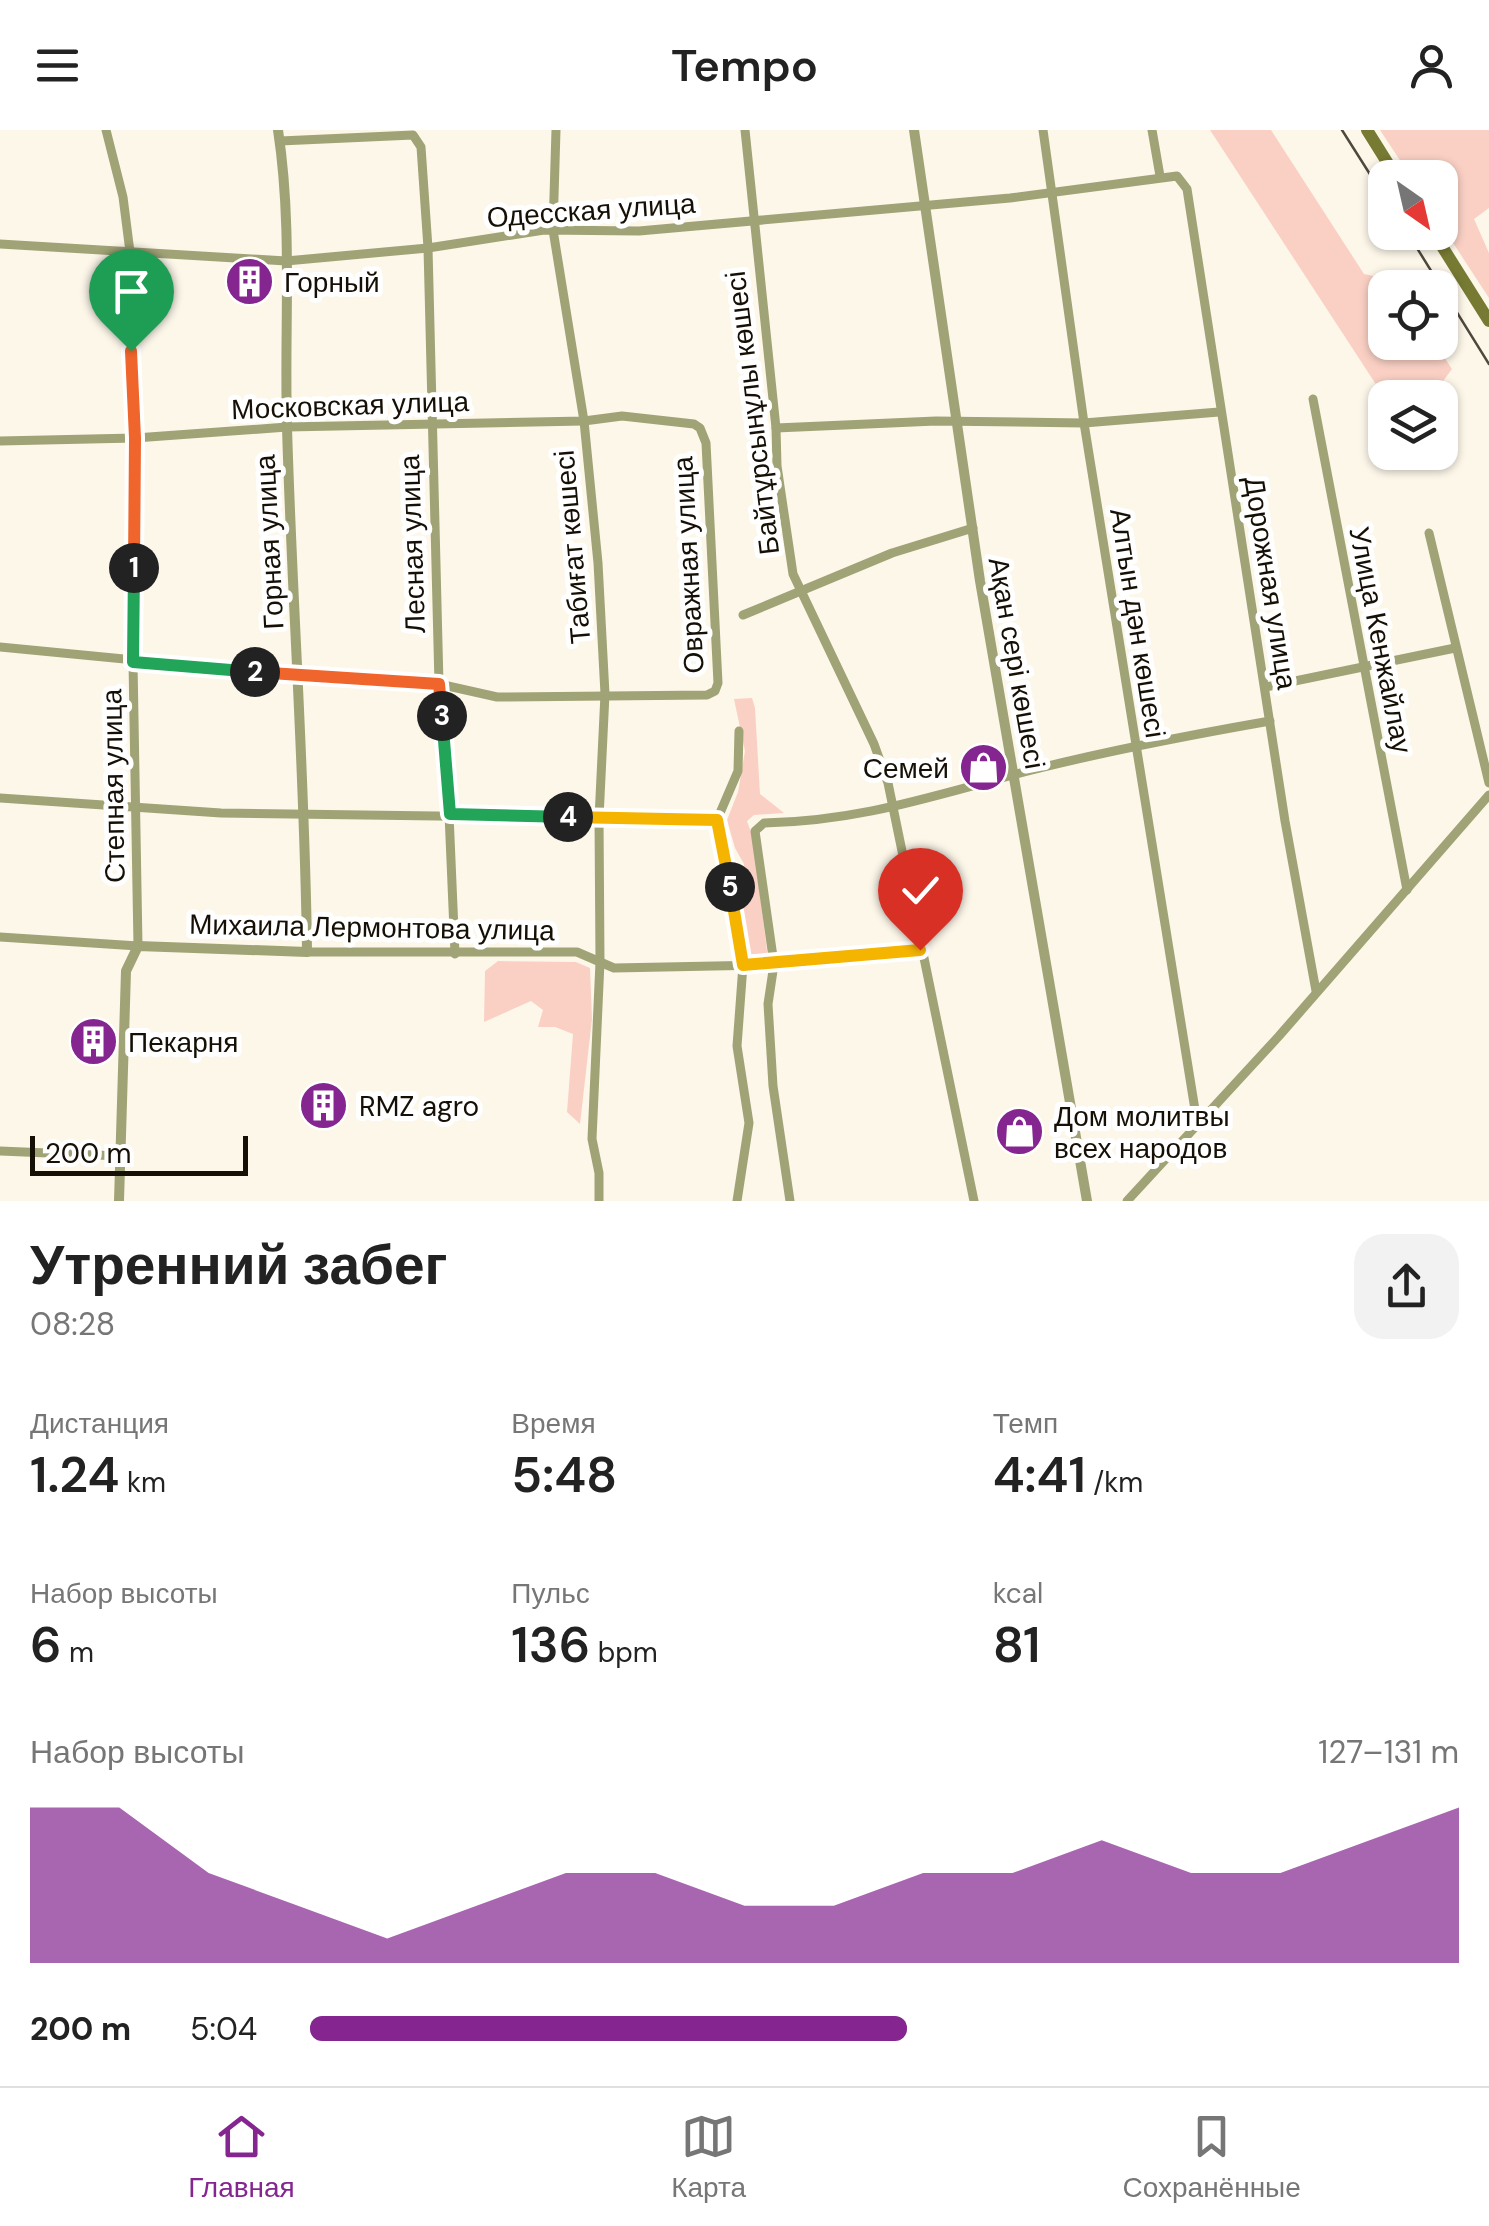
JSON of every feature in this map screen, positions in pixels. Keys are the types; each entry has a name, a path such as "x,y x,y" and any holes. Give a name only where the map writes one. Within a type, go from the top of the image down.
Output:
{"main road":[{"path":"1367,130 1386,160"},
{"path":"1444,250 1489,321"}],"street":[{"name":"Степная улица","path":"106,130 123,197 130,252 135,438 133,662 138,946 126,971 119,1201"},
{"name":"Табиғат көшесі","path":"556,130 554,230 584,421 598,563 605,694 592,1140 599,1201"},
{"name":"Байтұрсынұлы көшесі","path":"745,130 779,484 794,574 874,744 894,809 974,1201"},
{"name":"Ақан сері көшесі","path":"914,130 972,528 1086,1201"},
{"name":"Алтын дән көшесі","path":"1044,130 1084,423 1197,1122"},
{"path":"1152,130 1160,176"},
{"name":"Лесная улица","path":"279,136 413,136 421,147 428,248 439,684 450,814 454,954"},
{"name":"Горная улица","path":"279,136 285,192 287,427 306,813 307,952"},
{"name":"Одесская улица","path":"0,244 286,261 428,248 554,230 640,230 925,206 1053,194 1160,176 1177,176 1183,181"},
{"name":"Дорожная улица","path":"1183,181 1316,992"},
{"name":"Улица Кенжайлау","path":"1313,399 1407,890"},
{"path":"776,428 936,421 1084,423 1219,412"},
{"name":"Московская улица","path":"0,441 135,438 287,427 584,421 622,416 650,417 700,428"},
{"name":"Овражная улица","path":"605,694 707,695 718,683 706,442 700,428"},
{"path":"744,616 892,554 972,528"},
{"path":"1429,533 1489,783"},
{"path":"0,647 298,676 439,684 497,697 605,694"},
{"path":"1266,687 1455,648"},
{"path":"790,1201 773,1086 768,1004 774,964 755,831 758,826 818,822 894,809 1134,744 1270,720"},
{"path":"737,1201 749,1123 736,1046 743,965 717,820 738,771 739,732"},
{"path":"1127,1201 1489,795"},
{"path":"0,798 221,813 717,820"},
{"name":"Михаила Лермонтова улица","path":"0,937 307,952 577,952 614,968 774,964 920,950"},
{"path":"0,1152 120,1156"}],"shaded area":[{"path":"1210,130 1271,130 1368,275 1368,360 1446,360 1452,369 1444,380 1373,380"},
{"path":"1380,130 1489,130 1489,208 1474,219 1489,253 1489,298 1458,250 1458,160 1400,160"},
{"path":"752,698 760,794 784,813 754,815 747,821 753,838 768,959 750,959 739,916 744,864 727,820 738,792 745,751 734,699"},
{"path":"498,961 576,962 590,968 592,1019 580,1124 567,1112 573,1034 555,1027 538,1027 543,1010 531,1001 484,1022 485,971"}],"railway":[{"path":"1342,130 1368,171"},
{"path":"1418,250 1489,364"}],"place":[{"name":"Горный","path":"249,282"},
{"name":"Семей","path":"984,768"},
{"name":"Пекарня","path":"93,1042"},
{"name":"RMZ agro","path":"324,1106"},
{"name":"Дом молитвы всех народов","path":"1019,1132"}],"route":[{"path":"131,351 135,438 133,662 439,684 450,814 717,820 743,965 920,950"}]}
